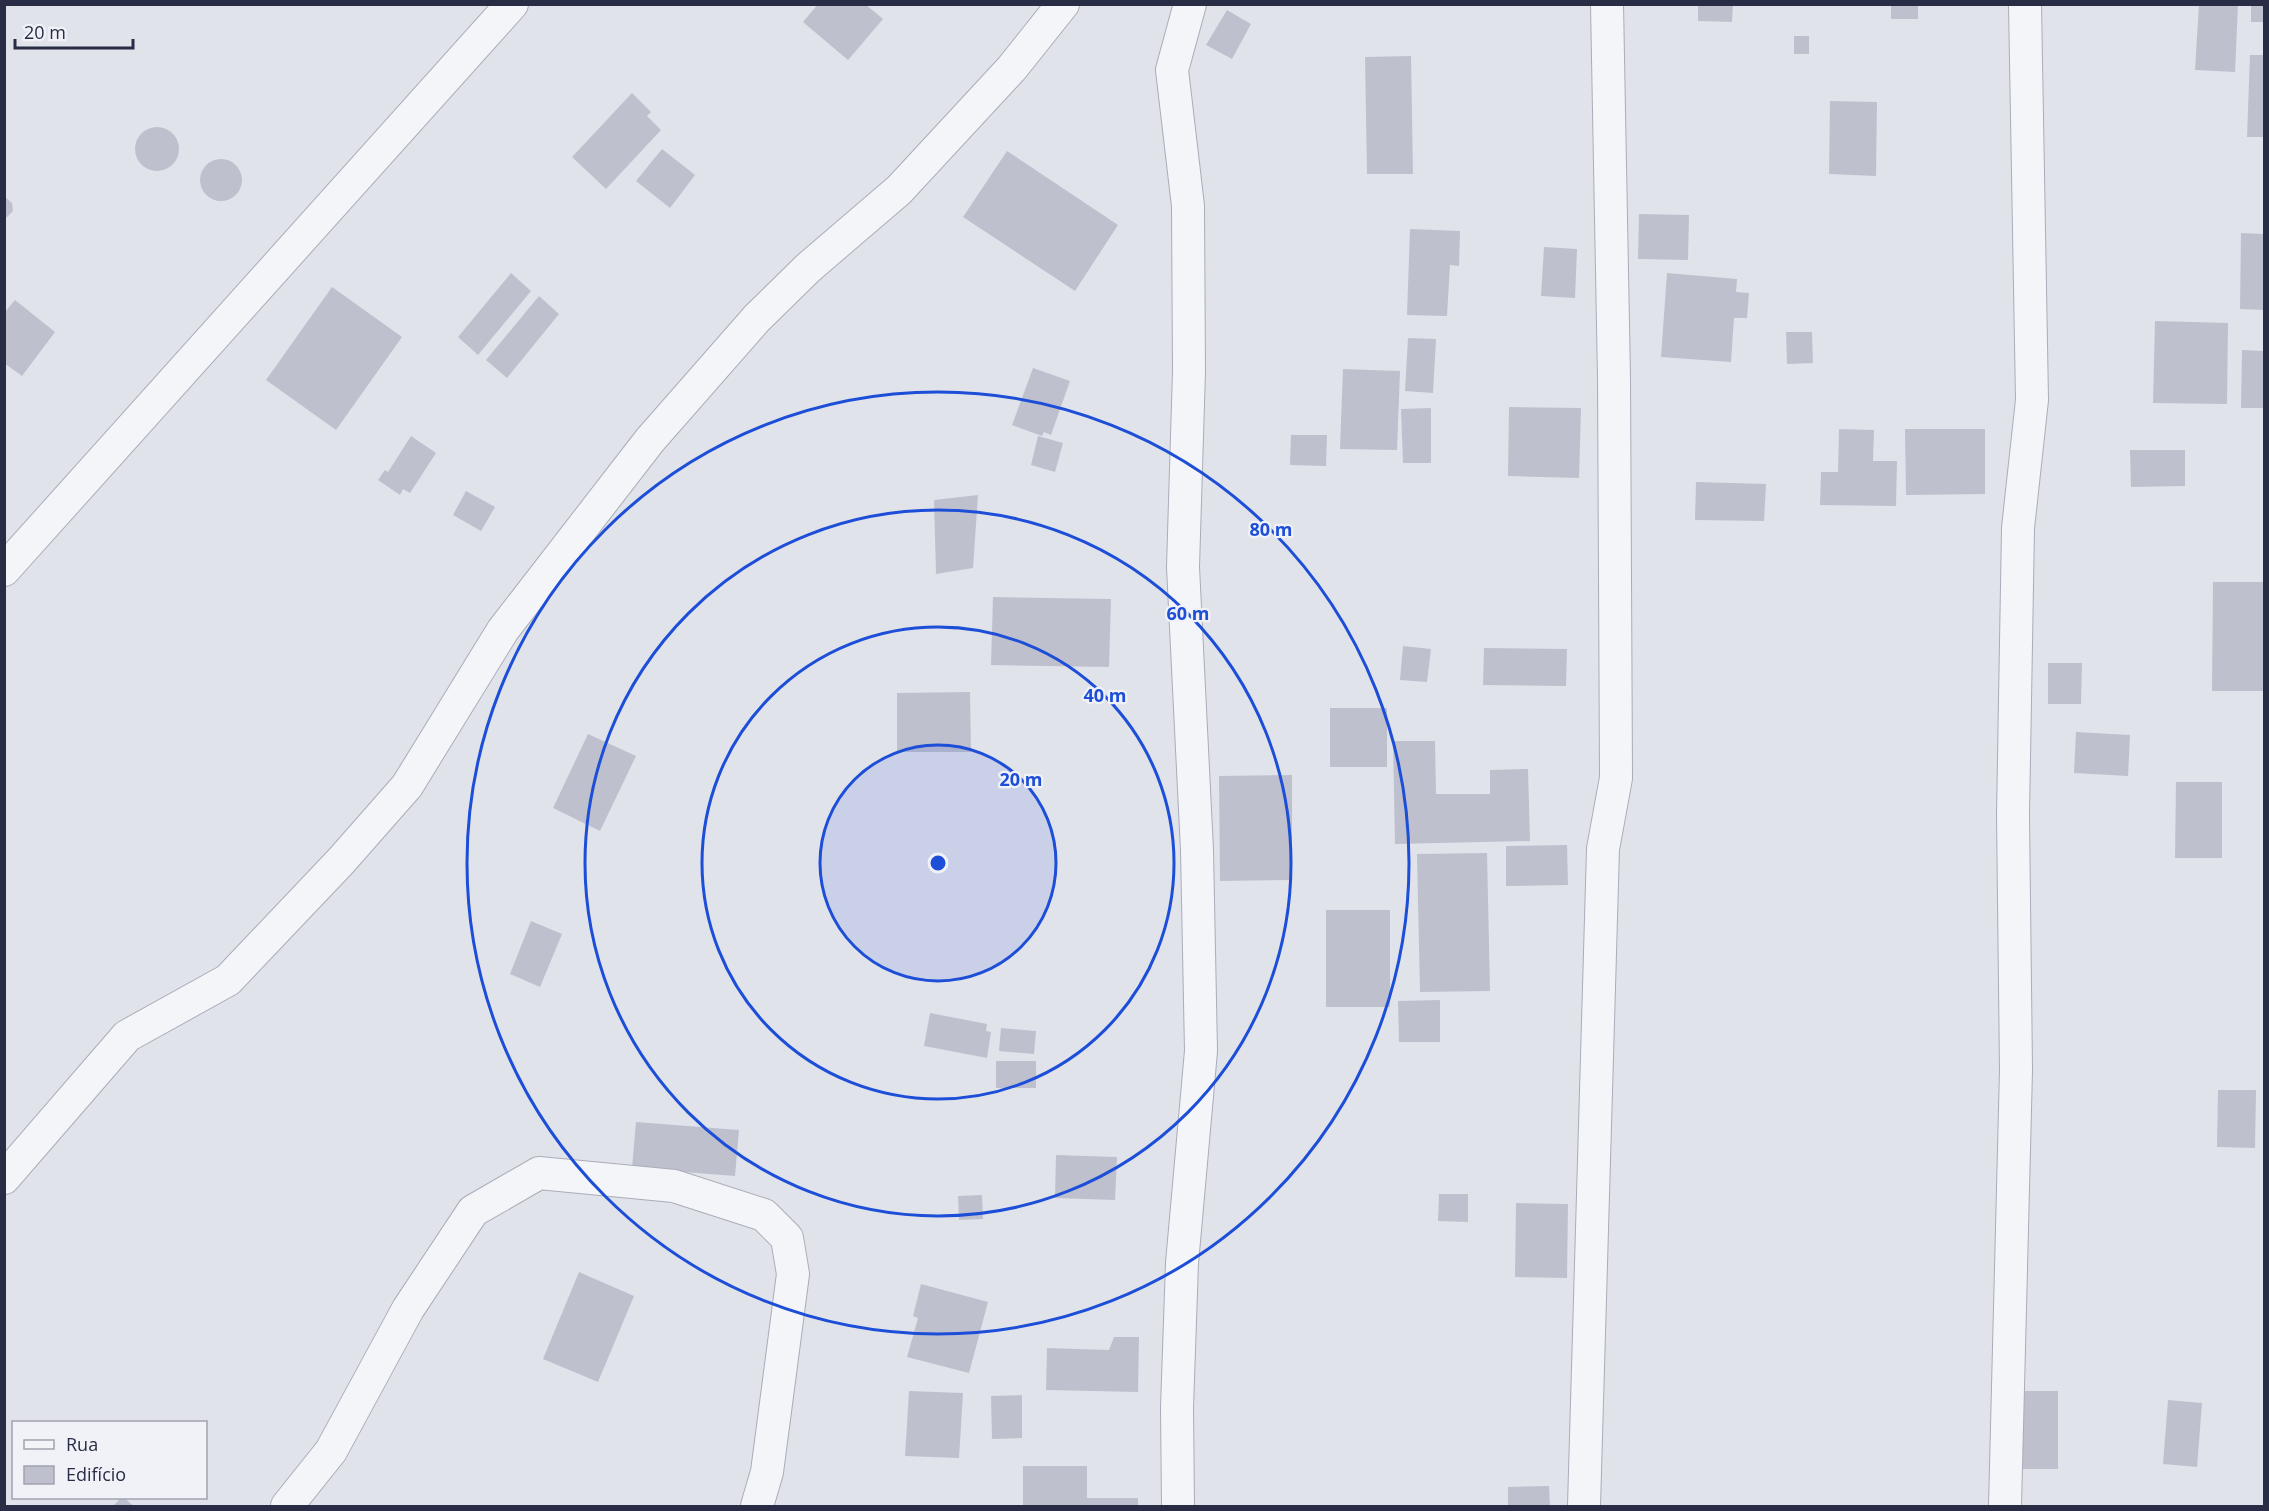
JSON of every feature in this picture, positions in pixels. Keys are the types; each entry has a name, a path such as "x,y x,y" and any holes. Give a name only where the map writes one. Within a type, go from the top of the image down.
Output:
{"street":[{"path":"4,570 512,4"},
{"path":"4,1178 127,1036 228,980 341,861 407,786 503,630 650,440 758,318 808,268 899,190 1012,68 1063,4"},
{"path":"1178,1506 1177,1408 1182,1263 1201,1051 1197,850 1183,567 1189,371 1188,206 1172,70 1190,4"},
{"path":"1584,4 1607,36"},
{"path":"1584,1506 1603,849 1616,778 1614,390 1607,4"},
{"path":"2005,1506 2016,1070 2013,815 2018,528 2032,400 2025,4"},
{"path":"287,1506 331,1451 408,1309 473,1211 538,1173 674,1186 764,1215 788,1238 793,1274 767,1472 757,1506"}],"building":[{"path":"818,4 865,4 883,19 848,60 803,22"},
{"path":"1698,4 1733,4 1732,22 1698,21"},
{"path":"1891,4 1918,4 1918,19 1891,19"},
{"path":"2199,4 2238,4 2235,72 2195,70"},
{"path":"2251,4 2264,4 2264,22 2251,22"},
{"path":"1227,10 1251,24 1232,59 1206,45"},
{"path":"1794,36 1809,36 1809,54 1794,54"},
{"path":"2250,55 2264,55 2264,137 2247,137"},
{"path":"1411,56 1413,174 1367,174 1365,57"},
{"path":"632,93 651,112 647,116 661,130 606,189 572,157"},
{"path":"1830,101 1877,102 1876,176 1829,174"},
{"path":"157,127 172,134 179,149 172,164 157,171 142,164 135,149 142,134"},
{"path":"662,149 695,175 670,208 636,181"},
{"path":"1007,151 1118,225 1075,291 963,217"},
{"path":"221,159 236,165 242,180 236,195 221,201 206,195 200,180 206,165"},
{"path":"4,196 12,203 13,211 4,220"},
{"path":"1639,214 1689,215 1688,260 1638,259"},
{"path":"1410,229 1460,231 1459,266 1450,265 1447,316 1407,315"},
{"path":"2241,233 2264,234 2264,310 2240,309"},
{"path":"1544,247 1577,249 1575,298 1541,296"},
{"path":"511,273 531,291 478,355 458,337"},
{"path":"1667,273 1737,279 1736,292 1749,293 1747,318 1734,318 1731,362 1661,357"},
{"path":"332,287 402,337 336,430 266,380"},
{"path":"539,296 559,314 507,378 486,360"},
{"path":"15,300 55,332 22,376 4,363 4,313"},
{"path":"2155,321 2228,323 2227,404 2153,403"},
{"path":"1786,332 1812,332 1813,363 1787,364"},
{"path":"1408,338 1436,339 1433,393 1405,391"},
{"path":"2242,350 2264,351 2264,408 2241,408"},
{"path":"1033,368 1070,381 1051,435 1044,432 1042,436 1012,425"},
{"path":"1343,369 1400,371 1397,450 1340,449"},
{"path":"1509,407 1581,408 1579,478 1508,476"},
{"path":"1431,408 1431,463 1403,463 1401,409"},
{"path":"1839,429 1874,430 1873,461 1897,461 1896,506 1820,505 1821,472 1838,472"},
{"path":"1905,429 1985,429 1985,494 1906,495"},
{"path":"1291,435 1327,435 1326,466 1290,465"},
{"path":"411,436 436,453 410,493 403,489 400,495 378,480 385,470 388,472"},
{"path":"1038,436 1063,443 1055,472 1031,465"},
{"path":"2130,450 2185,450 2185,486 2131,487"},
{"path":"1696,482 1766,484 1764,521 1695,520"},
{"path":"466,491 495,507 481,531 453,515"},
{"path":"978,495 973,568 936,574 934,500"},
{"path":"2213,582 2263,582 2263,691 2212,691"},
{"path":"993,597 1111,599 1109,667 991,665"},
{"path":"1403,646 1431,649 1427,682 1400,680"},
{"path":"1484,648 1567,649 1566,686 1483,685"},
{"path":"2048,663 2082,663 2081,704 2048,704"},
{"path":"970,692 971,752 897,752 897,693"},
{"path":"1330,708 1387,708 1387,767 1330,767"},
{"path":"2076,732 2130,735 2128,776 2074,773"},
{"path":"588,734 636,756 600,831 553,808"},
{"path":"1393,741 1435,741 1436,794 1490,794 1490,770 1528,769 1530,841 1395,844"},
{"path":"1292,775 1292,880 1220,881 1219,776"},
{"path":"2176,782 2222,782 2222,858 2175,858"},
{"path":"1567,845 1568,885 1506,886 1506,846"},
{"path":"1487,853 1490,991 1420,992 1417,854"},
{"path":"1326,910 1390,910 1390,1007 1326,1007"},
{"path":"531,921 562,934 540,987 510,974"},
{"path":"1440,1000 1440,1042 1399,1042 1398,1001"},
{"path":"930,1013 987,1024 986,1031 991,1032 987,1058 924,1046"},
{"path":"1001,1028 1036,1031 1034,1054 999,1051"},
{"path":"996,1061 1036,1061 1036,1088 996,1088"},
{"path":"2218,1090 2256,1090 2255,1148 2217,1147"},
{"path":"636,1122 739,1130 735,1176 632,1168"},
{"path":"1056,1155 1117,1157 1115,1200 1055,1198"},
{"path":"1439,1194 1468,1194 1468,1222 1438,1221"},
{"path":"982,1195 983,1219 959,1220 958,1196"},
{"path":"1516,1203 1568,1204 1567,1278 1515,1277"},
{"path":"579,1272 634,1296 598,1382 543,1359"},
{"path":"921,1284 988,1302 969,1373 907,1357 918,1318 913,1316"},
{"path":"1114,1337 1139,1337 1138,1392 1046,1390 1047,1348 1109,1350"},
{"path":"909,1391 963,1393 959,1458 905,1456"},
{"path":"2022,1391 2058,1391 2058,1469 2022,1469"},
{"path":"1022,1395 1022,1438 992,1439 991,1396"},
{"path":"2168,1400 2202,1403 2197,1467 2163,1464"},
{"path":"1023,1466 1087,1466 1087,1498 1138,1498 1138,1506 1023,1506"},
{"path":"1549,1486 1550,1506 1508,1506 1508,1487"},
{"path":"120,1499 125,1499 134,1506 113,1506"}]}
